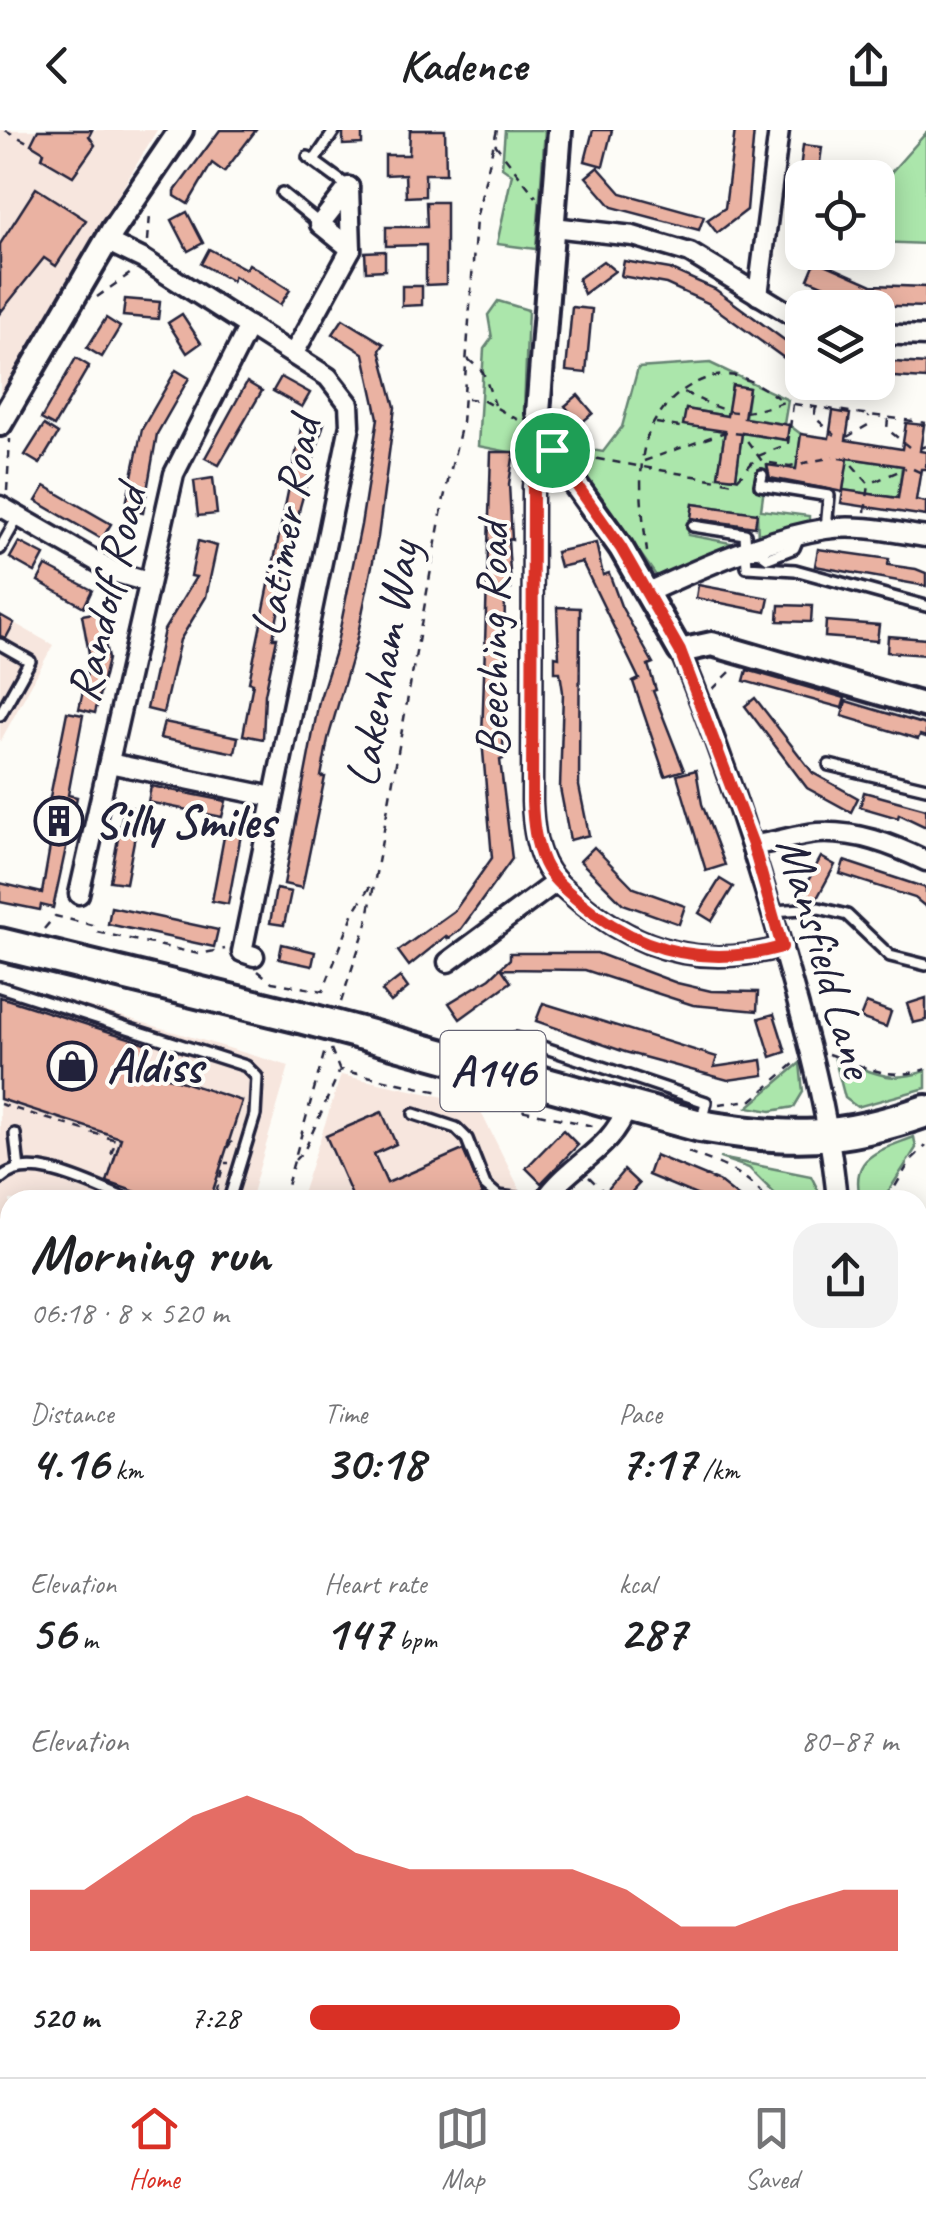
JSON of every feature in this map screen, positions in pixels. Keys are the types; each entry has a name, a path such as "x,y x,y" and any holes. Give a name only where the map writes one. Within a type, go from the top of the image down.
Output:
{"highway":[{"name":"A146","path":"0,927 176,983"},
{"name":"A146","path":"0,944 176,983 300,1016 618,1118 791,1139 860,1132 926,1111"}],"street":[{"path":"0,424 106,242 181,130"},
{"name":"Mansfield Lane","path":"560,130 540,368 540,427 561,450 648,592 699,696 753,845 782,947 828,1136 836,1190"},
{"path":"758,294 779,130"},
{"path":"349,187 320,224 351,249"},
{"path":"294,353 351,249 349,187"},
{"path":"554,220 661,242 725,271 785,311"},
{"name":"Latimer Road","path":"106,242 294,353 342,391 349,404 350,425 241,952"},
{"name":"Randolf Road","path":"78,894 174,474 250,326"},
{"path":"895,335 926,336"},
{"name":"Beeching Road","path":"561,450 533,486 534,833 556,882 614,931 640,942 710,956 752,956 782,947"},
{"path":"7,510 117,572 148,582"},
{"path":"648,592 750,552 826,529 862,528 926,537"},
{"path":"680,651 712,644 926,706"},
{"path":"109,763 273,797"},
{"path":"753,845 815,833 854,834 886,842 926,861"},
{"path":"448,962 556,882"},
{"path":"555,1190 578,1166 602,1150 616,1132 618,1118"}],"lane":[{"path":"335,130 311,159 349,187"},
{"path":"282,193 320,224"},
{"path":"762,475 760,486 829,496 826,529"},
{"path":"0,549 7,510"},
{"path":"693,526 745,534 750,552 747,567 795,570 926,606"},
{"path":"0,644 30,660 0,716"},
{"path":"828,765 926,788"},
{"path":"772,911 819,908 847,914 890,956 926,965"},
{"path":"0,987 246,1066 257,1077 258,1099 232,1190"},
{"path":"516,1038 698,1127"},
{"path":"414,1114 456,1128 467,1140 485,1185 491,1190"},
{"path":"15,1134 19,1169"},
{"path":"0,1179 19,1169 45,1170 101,1190"}],"path":[{"path":"5,130 30,144"},
{"name":"Lakenham Way","path":"338,1011 367,923 465,399 476,218 496,130"},
{"path":"494,143 554,220"},
{"path":"467,358 483,372 495,405"},
{"path":"648,566 643,463 654,422 682,391 724,375 752,382 784,402 926,423"},
{"path":"682,391 728,413 745,415 784,402"},
{"path":"465,399 495,405 513,420 540,427"},
{"path":"7,510 12,402"},
{"path":"561,450 607,463 643,463 734,483 758,456 788,444 793,404"},
{"path":"816,406 814,417 835,436"},
{"path":"847,437 868,425 870,414"},
{"path":"888,417 886,429 909,447"},
{"path":"654,422 686,428"},
{"path":"643,463 724,432 742,434 763,462 790,466 833,457"},
{"path":"920,448 926,446"},
{"path":"840,458 847,459 869,484 866,505"},
{"path":"869,484 906,468"},
{"path":"913,469 926,475"},
{"path":"699,696 712,690 747,654"},
{"path":"250,983 255,966 272,982 318,991 326,988 354,912 376,876"},
{"path":"44,931 55,916 92,925 97,932 199,954 241,952"},
{"path":"286,1190 326,1046 340,1070 618,1118"},
{"path":"807,1059 830,1054 882,1075 907,1075 926,1069"},
{"path":"760,1190 734,1170 698,1127 752,1100 793,1064"},
{"path":"294,1162 304,1149 340,1070"},
{"path":"0,1104 116,1140 110,1157 114,1158"},
{"path":"226,1148 232,1136"},
{"path":"893,1190 911,1160 926,1146"},
{"path":"214,1190 224,1163"},
{"path":"578,1166 602,1190"}],"shaded area":[{"path":"0,130 157,130 0,395"},
{"path":"0,615 53,645 0,742"},
{"path":"0,980 289,1066 253,1190 0,1190"},
{"path":"341,1075 477,1104 520,1190 303,1190"}],"green space":[{"path":"505,130 545,130 536,249 497,244 512,174 502,167"},
{"path":"926,133 926,244 895,243 895,168"},
{"path":"498,301 528,310 524,410 531,449 525,455 478,446 484,349 492,338 488,315"},
{"path":"710,363 788,400 784,424 745,418 749,388 733,385 727,416 686,409 684,425 725,431 718,476 736,478 742,433 786,440 789,425 801,434 799,450 827,474 767,466 761,510 809,516 809,522 758,539 757,513 693,504 688,535 731,543 732,550 657,577 563,445 603,452 622,427 638,368"},
{"path":"848,458 902,466 898,498 843,490"},
{"path":"835,1060 889,1076 926,1071 926,1088 857,1107 845,1098"},
{"path":"800,1063 803,1092 794,1107 771,1111 748,1107"},
{"path":"914,1137 916,1148 889,1190 859,1190 863,1164 878,1151"},
{"path":"720,1158 811,1176 818,1190 771,1190 749,1168"}],"building":[{"path":"38,130 92,130 89,136 95,145 73,176 42,158 44,152 31,144"},
{"path":"220,130 256,130 224,172 212,163 188,204 175,196 175,191"},
{"path":"343,130 362,130 362,144 343,145"},
{"path":"410,130 445,130 446,174 425,174 425,196 406,197 405,174 385,175 385,155 409,155"},
{"path":"593,130 612,130 603,166 585,161"},
{"path":"735,130 754,130 747,210 717,233 707,220 725,208"},
{"path":"803,145 822,147 820,160 801,160"},
{"path":"598,167 621,193 704,216 699,230 612,207 586,177"},
{"path":"36,188 86,220 56,266 44,258 0,313 0,244"},
{"path":"426,202 446,202 446,284 426,285 426,245 386,246 386,227 427,227"},
{"path":"187,212 203,243 188,251 172,220"},
{"path":"209,249 246,269 249,264 290,290 280,305 234,276 232,281 201,264"},
{"path":"385,251 385,270 366,271 365,252"},
{"path":"603,261 615,271 584,294 578,279"},
{"path":"624,261 670,269 715,289 785,340 785,359 708,303 666,284 621,276"},
{"path":"812,270 838,270 872,285 926,287 926,307 895,306 895,290 834,290 808,279"},
{"path":"402,286 422,286 422,305 402,306"},
{"path":"125,299 160,302 158,319 123,316"},
{"path":"572,307 592,309 586,373 566,371"},
{"path":"182,314 201,343 187,353 168,323"},
{"path":"106,318 120,327 102,357 87,348"},
{"path":"343,319 384,344 380,350 395,407 378,537 356,643 328,739 321,777 325,777 302,888 284,884 319,701 336,648 361,525 378,418 364,354 333,334"},
{"path":"76,358 89,366 54,426 41,419"},
{"path":"895,362 926,364 926,379 895,377"},
{"path":"176,370 189,378 157,434 143,513 125,509 142,429"},
{"path":"281,377 310,393 302,407 273,391"},
{"path":"247,382 262,391 219,465 205,458"},
{"path":"732,385 749,388 744,418 789,425 787,440 742,433 736,478 718,476 725,431 683,425 686,409 727,416"},
{"path":"578,395 593,413 580,424 565,406"},
{"path":"833,411 850,414 846,440 902,449 906,423 924,425 920,451 926,452 926,469 921,469 916,500 926,502 926,516 841,503 843,492 770,478 767,465 796,469 801,434 829,438","holes":["848,458 903,466 898,498 843,490"]},
{"path":"303,419 324,423 300,507 273,638 277,638 265,694 263,739 243,735 253,683 249,682"},
{"path":"44,425 58,434 40,464 25,455"},
{"path":"491,452 514,452 509,484 511,589 505,589 500,760 512,859 461,929 409,966 398,951 455,910 492,858 482,739"},
{"path":"213,478 217,514 198,516 194,481"},
{"path":"45,486 111,524 102,539 36,501"},
{"path":"693,504 757,513 755,527 691,518"},
{"path":"198,541 217,546 206,597 180,640 163,713 147,709 164,630 196,577 191,576"},
{"path":"19,542 44,555 35,572 10,558"},
{"path":"596,543 603,575 609,573 621,606 653,663 648,665 656,690 653,691 684,770 665,776 633,682 639,679 582,562 560,567 556,552"},
{"path":"818,549 889,559 888,565 926,573 926,586 815,566"},
{"path":"46,566 92,590 84,607 38,581"},
{"path":"698,585 769,598 766,612 696,598"},
{"path":"779,605 812,606 811,622 778,621"},
{"path":"557,607 580,608 579,786 589,835 570,840 560,788 563,692 560,672 555,672 555,656 559,657"},
{"path":"99,612 108,659 95,713 79,709 90,659 82,615"},
{"path":"0,615 14,623 6,638 0,636"},
{"path":"826,621 879,625 877,641 825,637"},
{"path":"888,636 926,639 926,655 887,652"},
{"path":"747,670 845,698 842,708 744,681"},
{"path":"755,698 813,773 858,798 851,812 807,788 745,706"},
{"path":"846,701 926,725 926,737 920,735 918,739 842,716"},
{"path":"67,712 83,715 68,795 77,797 53,908 41,905 40,910 0,902 0,883 42,893 53,829 44,827"},
{"path":"164,722 238,737 235,753 160,738"},
{"path":"696,770 702,804 725,865 706,871 677,775"},
{"path":"151,786 226,801 222,817 148,802"},
{"path":"864,792 926,809 926,827 899,814 898,818 860,807"},
{"path":"124,806 140,809 126,883 110,881"},
{"path":"226,826 242,829 228,904 212,901"},
{"path":"594,847 634,888 685,906 679,924 623,904 580,861"},
{"path":"821,857 835,865 816,900 802,892"},
{"path":"844,861 926,888 926,907 915,898 840,874"},
{"path":"720,879 733,887 712,921 699,913"},
{"path":"276,889 291,892 284,925 270,923"},
{"path":"111,907 218,930 214,947 108,924"},
{"path":"282,944 315,952 312,966 279,959"},
{"path":"510,953 597,953 677,983 711,991 758,992 757,1011 693,1005 585,970 502,969 511,982 460,1019 449,1003 490,978 510,959"},
{"path":"400,977 408,988 391,1002 382,991"},
{"path":"0,997 151,1045 143,1069 242,1101 213,1190 130,1190 107,1182 121,1138 0,1099"},
{"path":"926,998 926,1020 913,1023 907,1004"},
{"path":"543,1003 717,1057 714,1067 762,1060 764,1075 728,1080 625,1052 536,1021"},
{"path":"866,1003 891,1012 886,1027 860,1018"},
{"path":"774,1014 786,1052 771,1057 759,1018"},
{"path":"382,1112 396,1144 374,1154 387,1183 463,1150 481,1190 350,1190 326,1136"},
{"path":"563,1130 578,1145 541,1183 526,1168"},
{"path":"655,1155 718,1181 729,1190 684,1190 648,1175"},
{"path":"624,1170 639,1184 633,1190 607,1190"}],"place":[{"name":"Silly Smiles","path":"59,821"},
{"name":"Aldiss","path":"72,1066"}],"route":[{"path":"552,450 621,548 680,651 753,845 782,947 752,956 710,956 640,942 614,931 556,882 544,864 534,833 532,802 533,486 539,467 552,450"}]}
